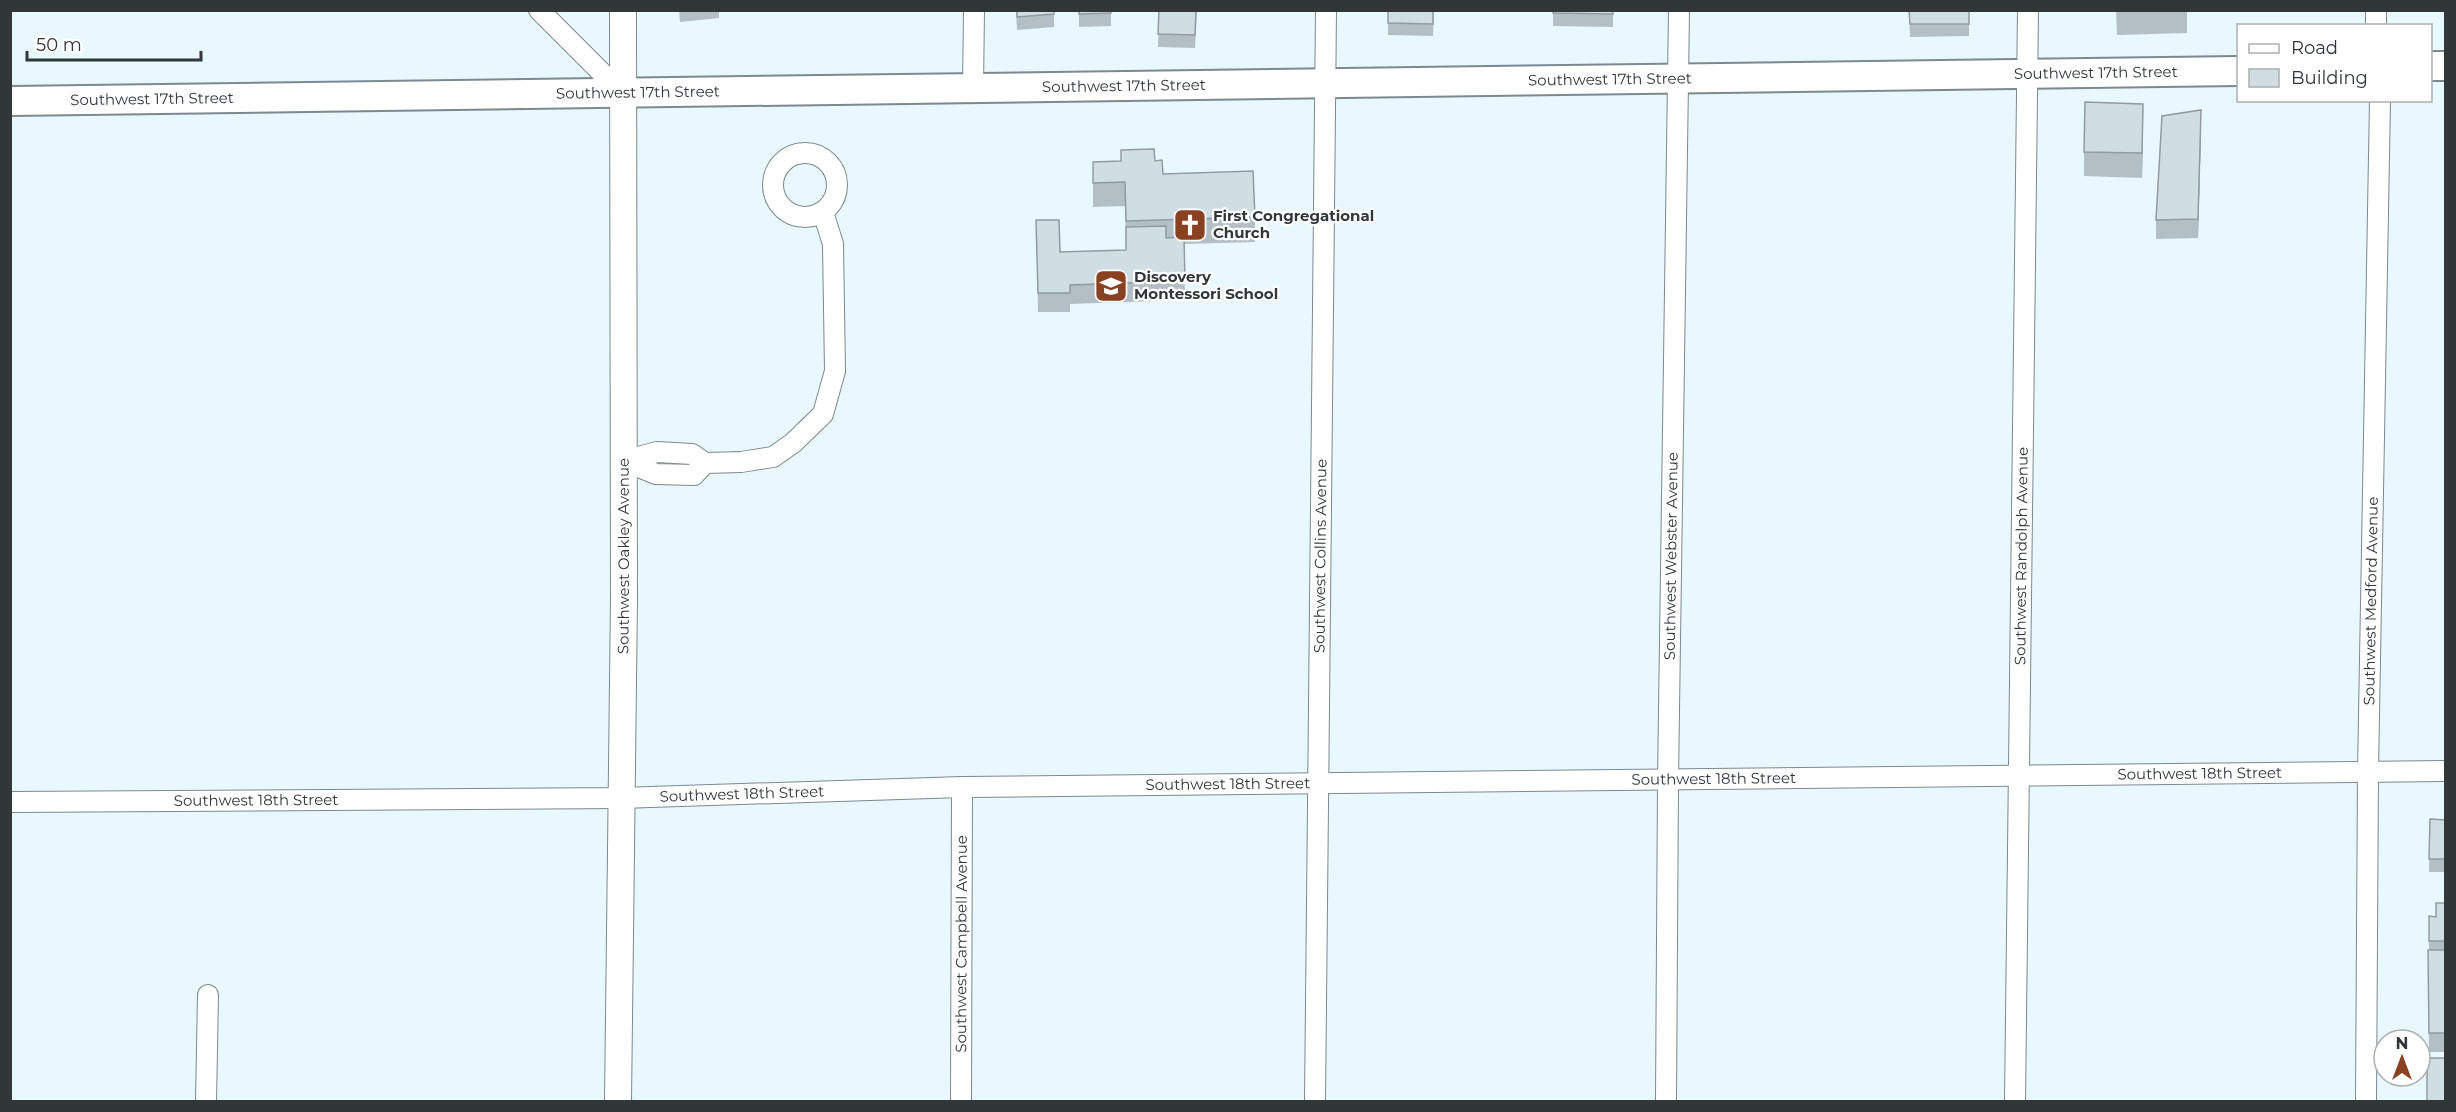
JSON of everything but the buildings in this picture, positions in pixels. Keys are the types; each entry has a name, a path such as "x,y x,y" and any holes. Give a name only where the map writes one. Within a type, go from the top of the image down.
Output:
{"main road":[{"name":"Southwest 17th Street","path":"10,100 2237,71"}],"street":[{"path":"539,10 622,93"},
{"name":"Southwest Oakley Avenue","path":"618,1101 624,461 623,10"},
{"path":"973,88 974,10"},
{"name":"Southwest Collins Avenue","path":"1315,1101 1326,10"},
{"name":"Southwest Webster Avenue","path":"1666,1101 1668,781 1679,10"},
{"name":"Southwest Randolph Avenue","path":"2015,1101 2028,10"},
{"name":"Southwest Medford Avenue","path":"2366,1101 2368,772 2380,102"},
{"path":"624,461 656,474 694,476 705,463 741,462 773,457 793,443 823,414 835,371 833,244 823,212"},
{"name":"Southwest 18th Street","path":"10,802 620,798 962,787 2445,771"},
{"name":"Southwest Campbell Avenue","path":"961,1101 962,787"},
{"path":"207,1101 208,995"}],"place":[{"name":"First Congregational Church","path":"1190,225"},
{"name":"Discovery Montessori School","path":"1111,286"}]}
